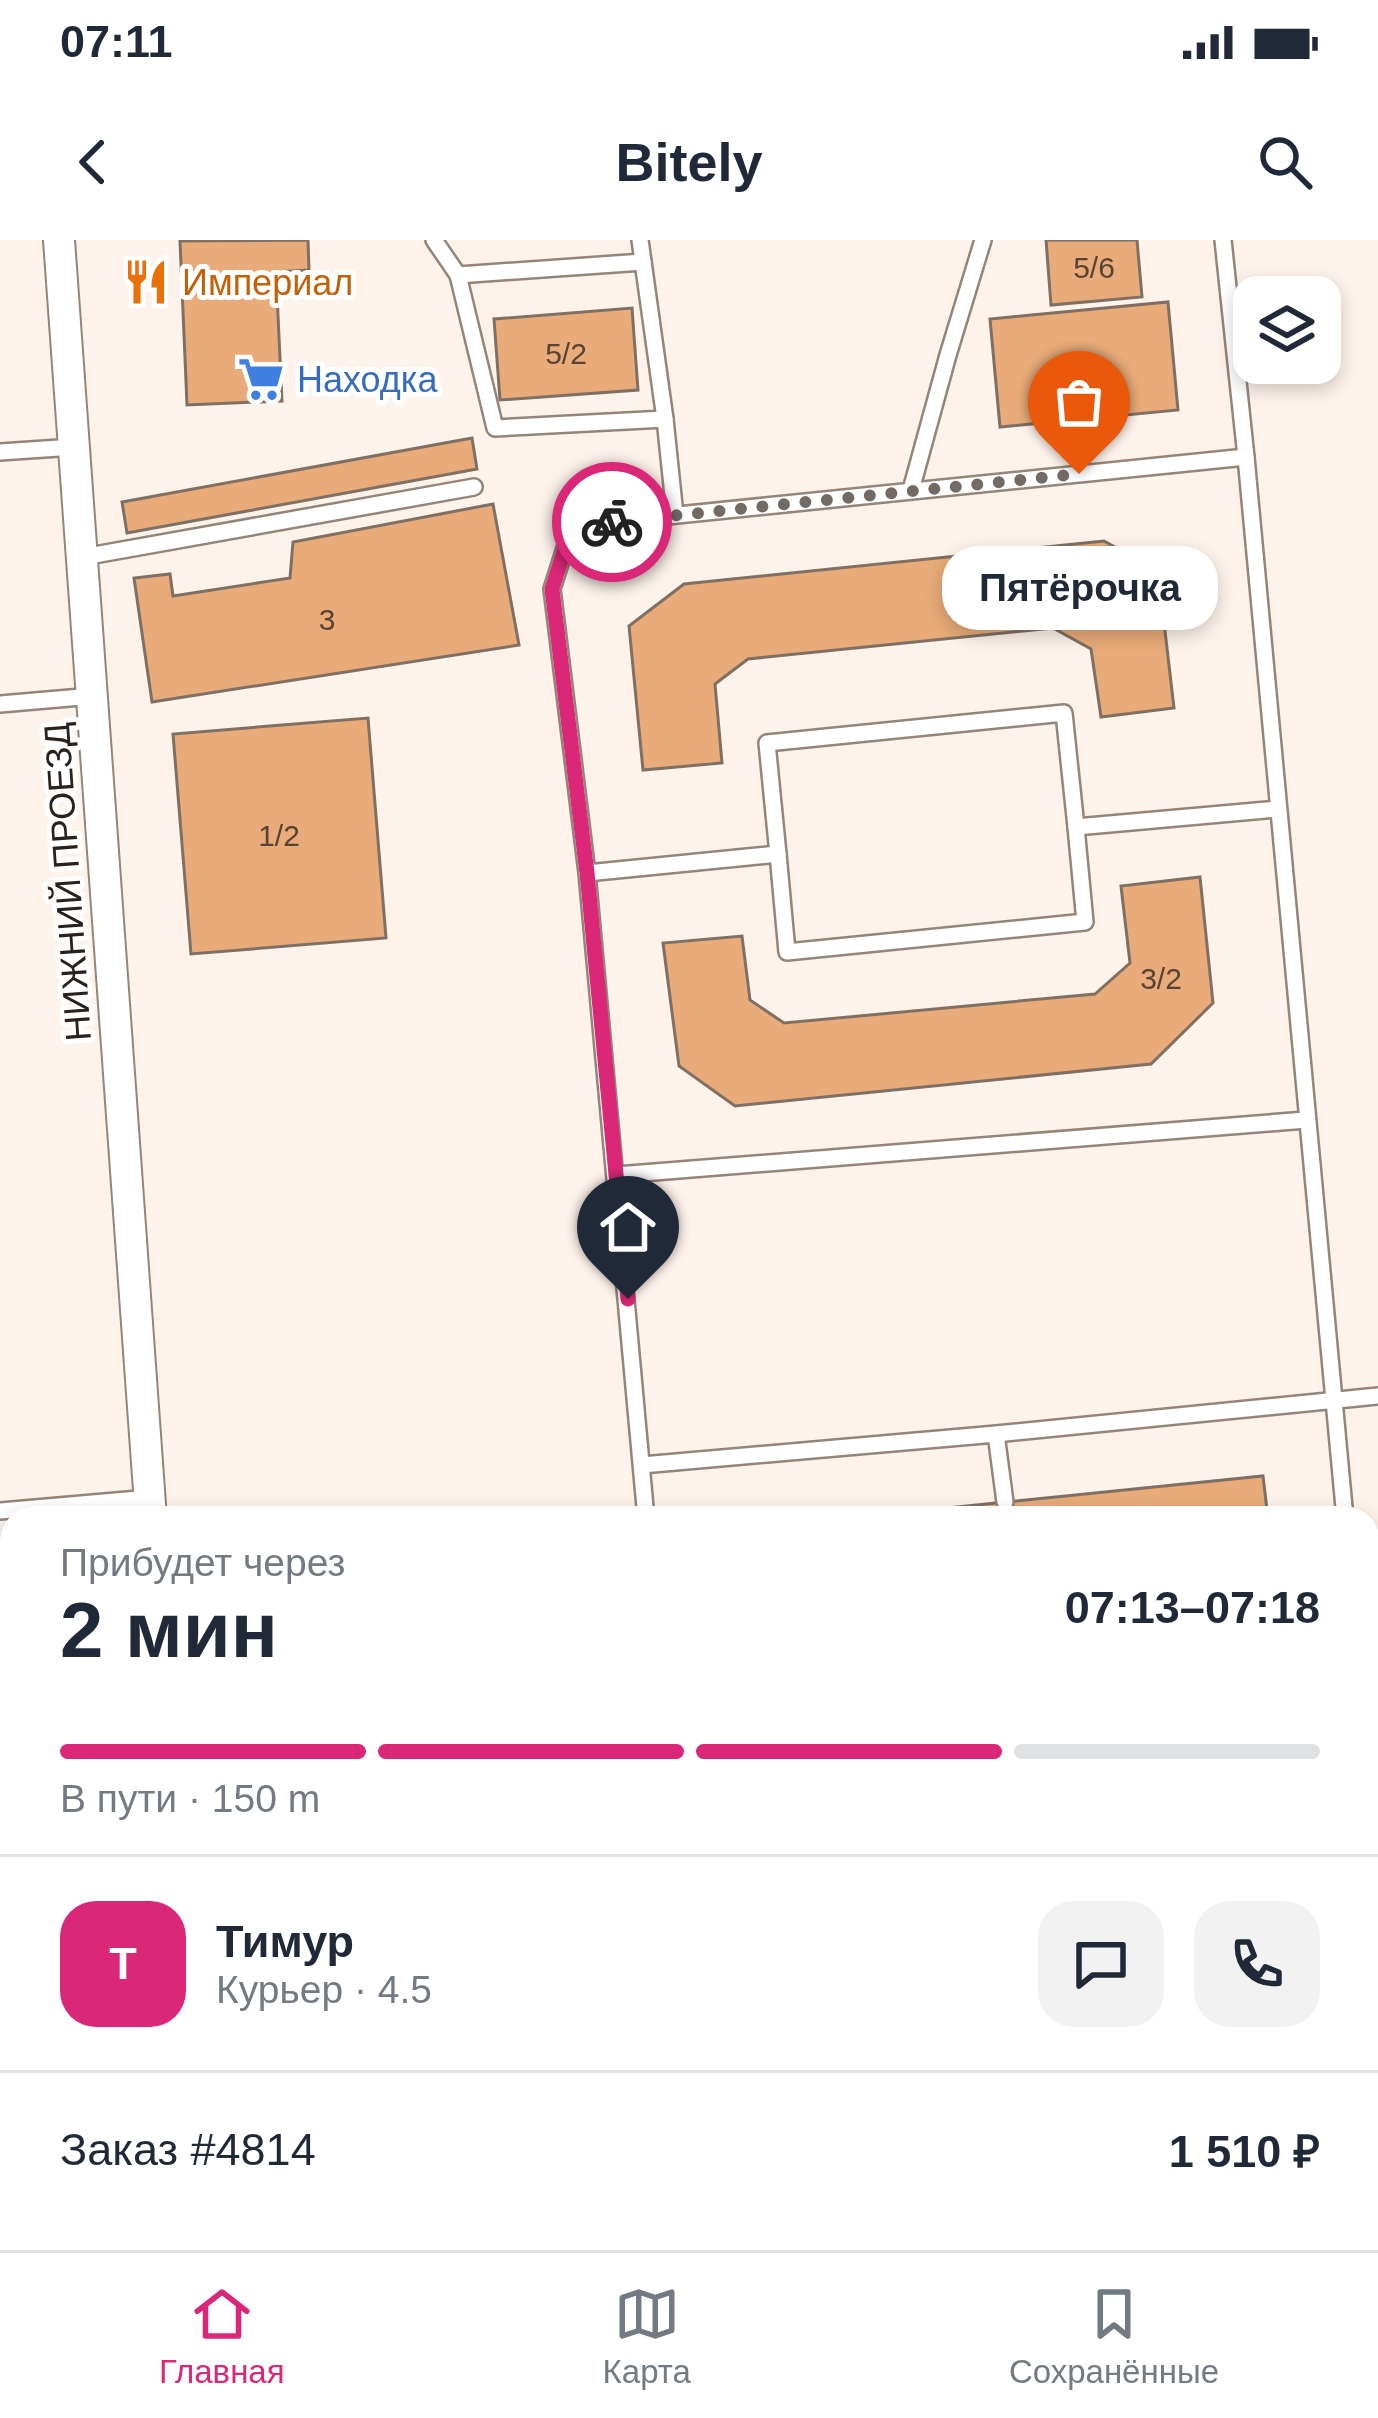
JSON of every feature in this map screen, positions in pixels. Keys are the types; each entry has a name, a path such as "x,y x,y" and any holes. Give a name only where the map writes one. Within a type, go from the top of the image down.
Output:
{"street":[{"name":"НИЖНИЙ ПРОЕЗД","path":"59,240 150,1506"}],"lane":[{"path":"434,240 458,275 495,428 665,418"},
{"path":"640,240 675,515"},
{"path":"911,490 983,240"},
{"path":"1223,240 1344,1506"},
{"path":"458,275 643,262"},
{"path":"0,452 74,447"},
{"path":"645,1506 587,873 552,589 565,548 598,523 1246,457"},
{"path":"82,557 474,487"},
{"path":"0,704 93,696"},
{"path":"1064,713 1076,827 1085,922 788,952 767,743 1064,713"},
{"path":"1076,827 1278,809"},
{"path":"587,873 778,854"},
{"path":"617,1175 1306,1120"},
{"path":"642,1465 1378,1396"},
{"path":"996,1434 1005,1502"}],"building":[{"path":"308,240 309,270 276,272 282,401 187,405 180,241"},
{"path":"1046,240 1137,240 1142,297 1051,305"},
{"path":"1168,302 1178,410 1000,427 990,319"},
{"path":"632,308 638,390 500,400 494,319"},
{"path":"472,438 477,469 127,533 122,502"},
{"path":"493,504 519,645 152,702 134,578 170,574 173,596 290,578 293,542"},
{"path":"1104,541 1158,571 1174,708 1101,717 1091,649 1053,628 748,659 715,684 722,763 643,770 629,626 684,584"},
{"path":"368,718 386,938 191,954 173,734"},
{"path":"1200,877 1213,1003 1151,1064 735,1106 679,1066 663,943 742,936 750,1000 784,1023 1095,994 1130,963 1121,886"},
{"path":"1263,1476 1267,1506 967,1506"}],"way so far":[{"path":"612,522 1079,474"}],"place":[{"name":"Империал","path":"146,282"},
{"name":"Находка","path":"261,379"},
{"name":"Пятёрочка","path":"1079,474"}],"route":[{"path":"612,522 598,523 565,548 552,589 587,873 628,1299"}]}
